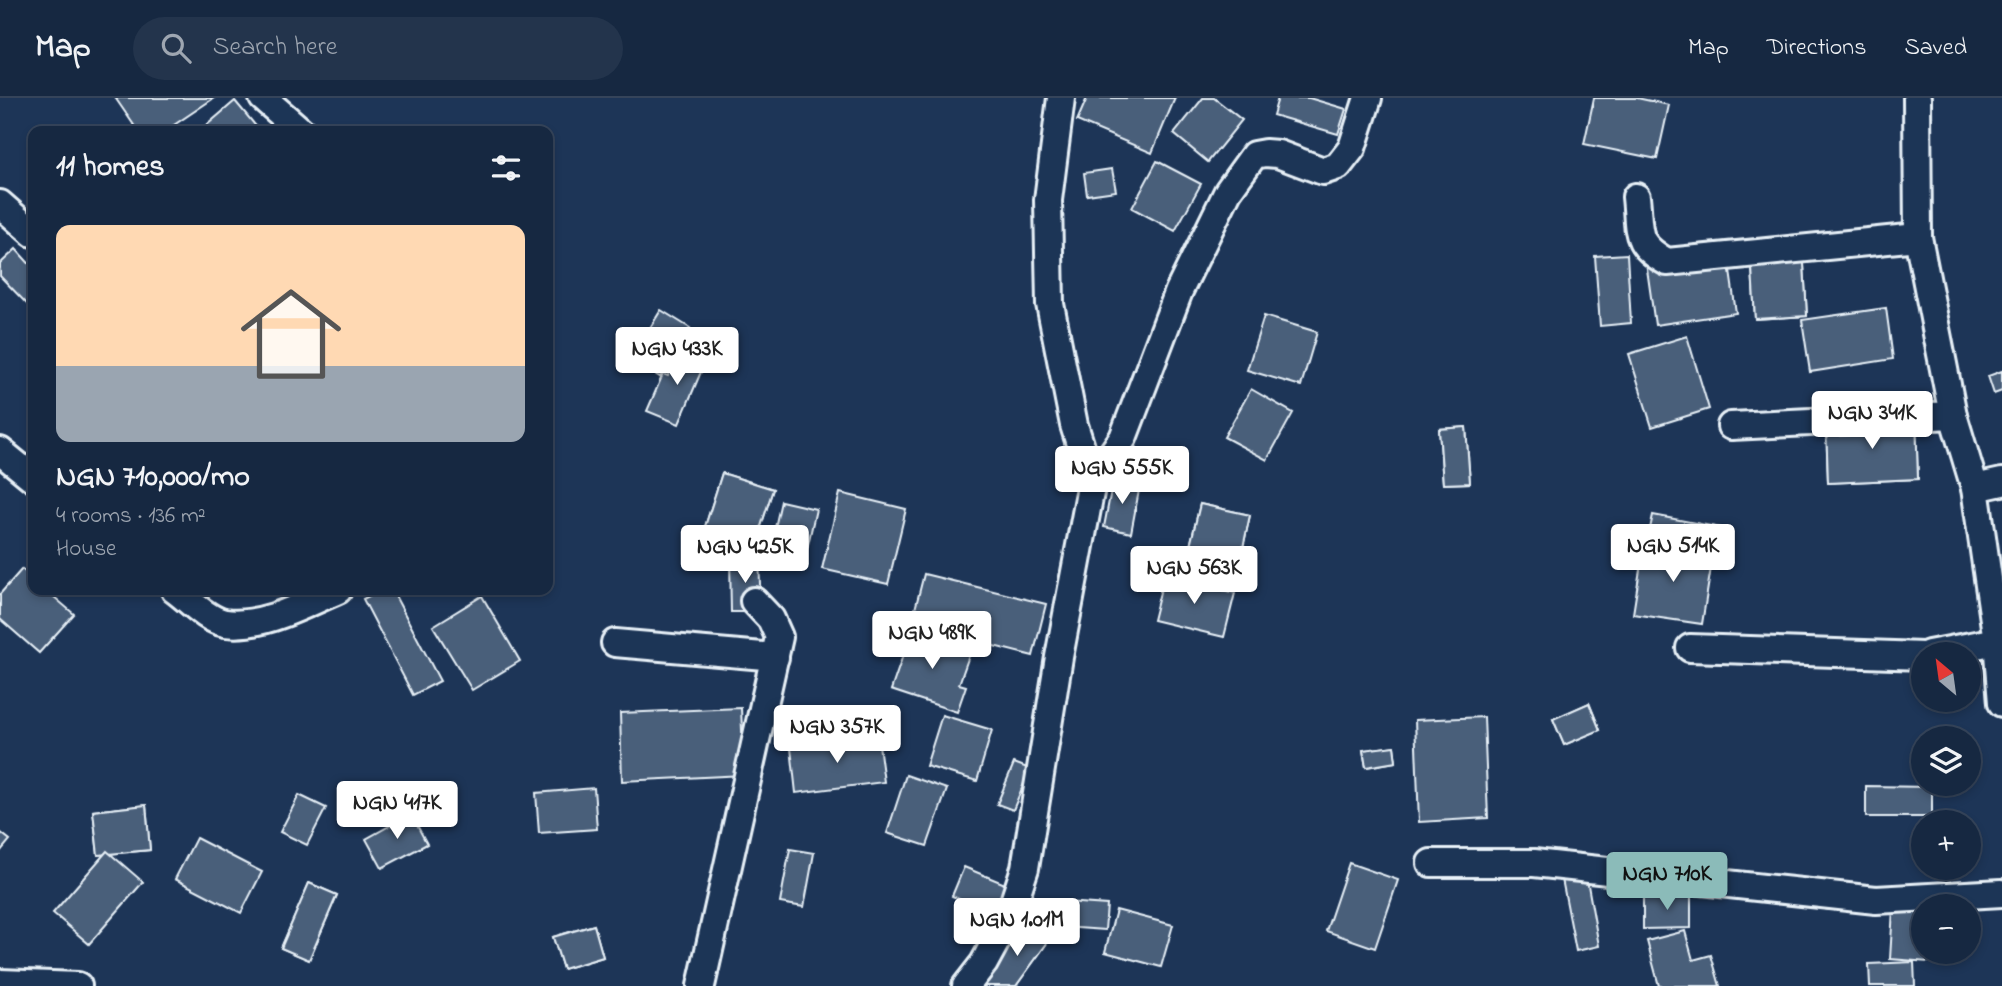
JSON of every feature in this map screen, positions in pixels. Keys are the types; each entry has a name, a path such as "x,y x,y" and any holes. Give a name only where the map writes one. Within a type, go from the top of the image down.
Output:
{"street":[{"path":"263,98 295,126"},
{"path":"1061,98 1048,200 1050,304 1074,425 1092,482"},
{"path":"967,986 984,963 1009,917 1025,868 1059,657 1092,482 1123,438 1179,291 1228,191 1254,155 1278,154 1323,171 1338,166 1352,148 1368,98"},
{"path":"1917,98 1918,237 1953,415 1975,488 2001,671 2002,703"},
{"path":"1636,197 1641,242 1651,254 1667,262 1918,237"},
{"path":"0,204 28,229"},
{"path":"1731,426 1953,415"},
{"path":"0,451 28,474"},
{"path":"1975,488 2002,482"},
{"path":"181,595 223,623 248,622 277,615 326,595"},
{"path":"701,986 779,637 771,619 754,601"},
{"path":"1981,644 1997,641"},
{"path":"615,643 775,657"},
{"path":"1690,648 1911,656"},
{"path":"1431,863 1534,863 1876,900 2002,893"},
{"path":"0,983 78,986"}],"building":[{"path":"214,98 172,126 135,126 116,99"},
{"path":"1087,98 1175,98 1152,153 1077,121"},
{"path":"1203,98 1214,98 1242,120 1208,162 1174,134"},
{"path":"1278,98 1309,98 1346,109 1338,134 1273,115"},
{"path":"1594,98 1637,98 1669,105 1657,159 1584,144"},
{"path":"235,101 256,126 206,126"},
{"path":"1157,161 1201,184 1175,231 1132,208"},
{"path":"1112,169 1116,191 1087,195 1084,173"},
{"path":"1803,247 1807,316 1755,319 1751,250"},
{"path":"1803,247 1807,316 1755,319 1751,250"},
{"path":"16,249 28,262 27,304 0,276 0,264"},
{"path":"1727,250 1736,313 1655,325 1646,262"},
{"path":"1627,254 1631,323 1600,326 1595,256"},
{"path":"1886,308 1893,359 1810,372 1802,320"},
{"path":"661,310 690,328 660,377 631,359"},
{"path":"1264,316 1317,332 1301,386 1247,370"},
{"path":"1687,336 1709,409 1652,427 1629,354"},
{"path":"679,349 706,360 679,424 647,411 663,374 668,376"},
{"path":"2002,371 2002,391 1994,394 1988,376"},
{"path":"1251,389 1293,413 1267,460 1224,437"},
{"path":"1916,419 1918,479 1828,483 1826,423"},
{"path":"1916,419 1918,479 1828,483 1826,423"},
{"path":"1466,427 1470,483 1443,484 1439,429"},
{"path":"1466,427 1470,483 1443,484 1439,429"},
{"path":"722,473 773,489 754,548 703,533"},
{"path":"722,473 773,489 754,548 703,533"},
{"path":"1113,480 1140,485 1131,533 1104,527"},
{"path":"840,493 906,509 888,584 822,569"},
{"path":"781,501 816,509 807,549 772,541"},
{"path":"1200,504 1250,515 1238,571 1187,559"},
{"path":"1200,504 1250,515 1238,571 1187,559"},
{"path":"1653,515 1722,528 1717,552 1648,538"},
{"path":"1644,544 1713,555 1702,624 1633,614"},
{"path":"759,556 761,612 731,612 730,558"},
{"path":"22,569 28,574 28,595 52,595 74,614 39,653 0,619 0,594"},
{"path":"924,574 1046,604 1033,656 911,625"},
{"path":"1164,576 1235,593 1224,637 1153,620"},
{"path":"371,595 395,595 440,681 413,695 363,599"},
{"path":"482,596 520,661 472,690 433,626"},
{"path":"912,629 971,650 959,684 966,686 957,712 891,690"},
{"path":"1589,703 1600,730 1564,745 1553,719"},
{"path":"1589,703 1600,730 1564,745 1553,719"},
{"path":"741,708 744,775 622,781 620,713"},
{"path":"942,715 992,730 977,781 926,766"},
{"path":"1484,717 1488,818 1419,822 1415,720"},
{"path":"878,737 884,782 796,793 791,748"},
{"path":"1394,746 1396,762 1366,767 1363,750"},
{"path":"1394,746 1396,762 1366,767 1363,750"},
{"path":"1014,763 1030,769 1013,810 997,804"},
{"path":"906,775 947,789 927,846 887,833"},
{"path":"1866,786 1911,787 1911,796 1932,796 1932,810 1911,810 1911,817 1866,817"},
{"path":"594,788 597,829 539,833 536,793"},
{"path":"299,795 326,808 307,845 280,832"},
{"path":"146,805 150,850 98,855 93,811"},
{"path":"146,805 150,850 98,855 93,811"},
{"path":"411,814 427,844 382,868 366,839"},
{"path":"0,832 10,840 0,852"},
{"path":"196,838 262,872 241,913 175,879"},
{"path":"790,849 814,853 804,907 780,903"},
{"path":"107,851 143,882 89,944 53,913"},
{"path":"1349,863 1398,880 1375,948 1326,931"},
{"path":"964,867 1010,886 998,916 952,896"},
{"path":"1586,874 1599,946 1576,951 1562,879"},
{"path":"309,883 337,895 309,960 281,948"},
{"path":"309,883 337,895 309,960 281,948"},
{"path":"1894,892 1911,900 1911,961 1890,959"},
{"path":"1643,895 1691,895 1691,928 1643,929"},
{"path":"1050,901 1107,905 1105,930 1049,926"},
{"path":"1116,910 1173,925 1161,967 1105,952"},
{"path":"1026,921 1050,939 1016,986 978,986"},
{"path":"1026,921 1050,939 1016,986 978,986"},
{"path":"594,925 603,957 563,969 553,937"},
{"path":"594,925 603,957 563,969 553,937"},
{"path":"1685,931 1693,960 1711,955 1720,986 1659,986 1647,941"},
{"path":"1911,962 1914,964 1915,986 1870,986 1869,964"}]}
